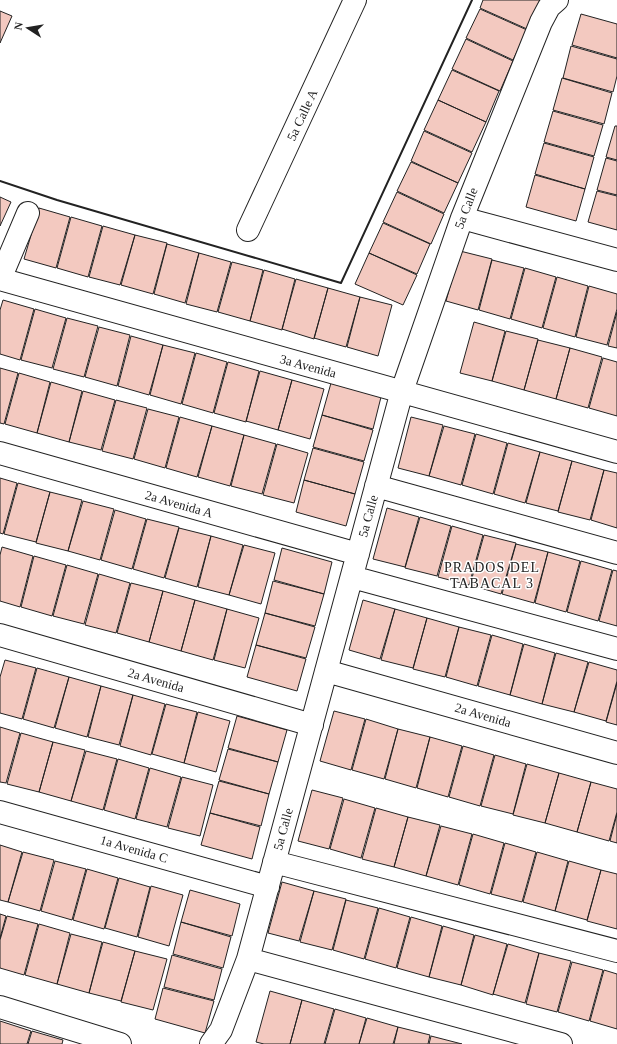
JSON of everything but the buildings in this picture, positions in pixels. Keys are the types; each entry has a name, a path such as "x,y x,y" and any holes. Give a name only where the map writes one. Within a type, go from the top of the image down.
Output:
{"street":[{"name":"5a Calle A","path":"248,230 355,0"},
{"name":"5a Calle","path":"212,1044 221,1030 248,959 402,391 462,218 541,22 549,7 557,0"},
{"path":"0,279 28,213"},
{"path":"462,218 617,260"},
{"name":"3a Avenida","path":"0,279 223,343 402,391 617,452"},
{"name":"2a Avenida A","path":"0,453 358,554"},
{"path":"376,486 617,553"},
{"path":"352,577 617,648"},
{"name":"2a Avenida","path":"0,635 312,724"},
{"name":"2a Avenida","path":"326,670 617,753"},
{"name":"1a Avenida C","path":"0,812 268,887"},
{"path":"274,862 617,951"},
{"path":"248,959 561,1044"},
{"path":"0,1007 120,1044"}],"wall":[{"path":"0,181 57,200 341,283 472,0"}],"district":[{"name":"PRADOS DEL TABACAL 3","path":"492,576"}]}
